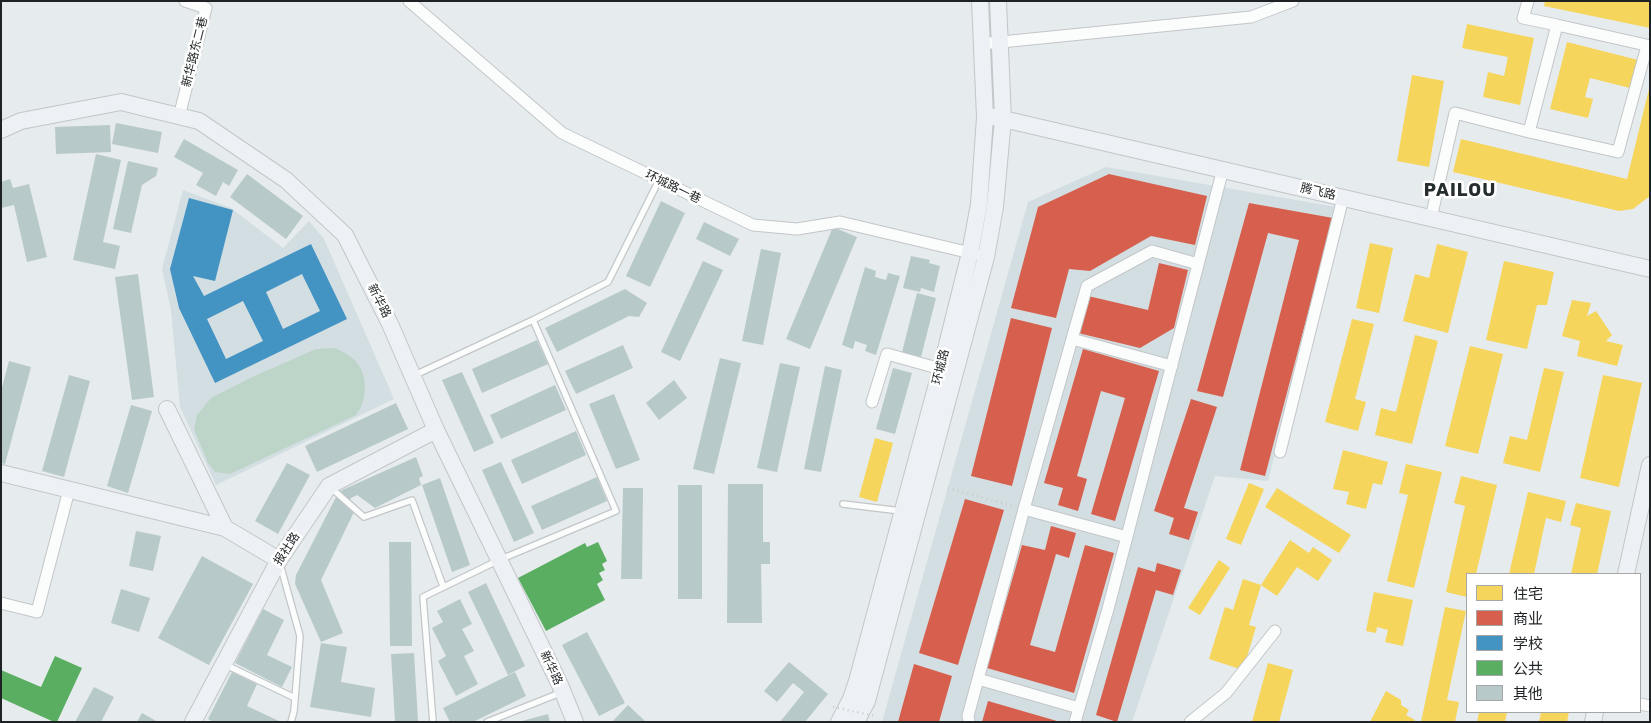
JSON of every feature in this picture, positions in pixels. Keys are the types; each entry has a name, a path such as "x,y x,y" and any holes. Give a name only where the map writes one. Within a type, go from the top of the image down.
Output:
{"street":[{"name":"新华路东二巷","path":"179,117 206,5 185,1"},
{"name":"环城路一巷","path":"409,1 562,133 753,225 796,229 840,222 978,255"},
{"name":"环城路","path":"863,720 978,255 979,204 985,117 980,1"},
{"name":"环城路","path":"836,714 851,699 904,511 941,368 978,255 996,207 1004,118 998,1"},
{"path":"981,44 1001,44 1251,17 1292,1"},
{"path":"1431,218 1455,113 1618,152 1649,46 1523,18 1528,1"},
{"path":"1529,132 1557,25"},
{"name":"新华路","path":"1,130 21,121 121,102 199,122 286,180 346,235 390,324 436,430 562,692 574,722"},
{"name":"腾飞路","path":"985,117 1004,118 1650,270"},
{"path":"1075,722 1127,537 1223,169"},
{"path":"1280,452 1343,198"},
{"path":"969,722 968,716 1024,509 1087,286 1152,251 1198,264"},
{"path":"1072,339 1172,366"},
{"path":"872,402 887,354 941,368"},
{"path":"167,409 225,528"},
{"name":"报社路","path":"197,720 224,664 279,560 329,486 436,430"},
{"path":"1626,573 1650,465"},
{"path":"1,473 225,528 279,560"},
{"path":"1,603 37,612 69,490"},
{"path":"1024,509 1127,537"},
{"path":"1190,722 1226,693 1275,631"},
{"path":"978,679 1079,708"},
{"path":"844,722 851,699"}],"lane":[{"path":"413,376 533,320 608,282 659,180"},
{"path":"433,722 423,597 499,560 616,511 533,320"},
{"path":"329,486 364,517 412,500 443,586"},
{"path":"843,504 904,511"},
{"path":"279,560 300,636 291,722"},
{"path":"224,664 295,698"},
{"path":"487,722 562,692"}],"path":[{"path":"948,488 1024,509"},
{"path":"836,714 863,720"}],"shaded area":[{"path":"1106,167 1336,207 1268,481 1215,476 1132,722 882,722 1028,202"},
{"path":"183,190 231,208 283,248 309,221 324,239 394,399 216,485 180,407 171,310 162,269"}],"green space":[{"path":"335,348 348,355 358,364 364,378 363,402 356,415 230,474 215,472 208,463 194,429 197,415 211,398 250,378 316,349"}],"building: 住宅":[{"path":"1545,1 1650,1 1650,28 1544,6"},
{"path":"1467,24 1534,38 1520,105 1483,97 1488,72 1504,76 1508,57 1462,48"},
{"path":"1567,42 1638,60 1630,88 1590,78 1585,97 1593,99 1588,118 1550,109"},
{"path":"1412,75 1444,81 1429,167 1397,161"},
{"path":"1649,89 1650,196 1633,209 1619,211 1453,172 1461,139 1627,179"},
{"path":"1370,243 1393,248 1379,313 1356,308"},
{"path":"1437,244 1468,252 1448,333 1403,321 1415,274 1429,278"},
{"path":"1504,261 1554,272 1547,305 1537,305 1527,349 1486,340"},
{"path":"1572,300 1591,303 1587,316 1596,311 1612,335 1606,341 1623,345 1617,366 1577,356 1580,341 1562,336"},
{"path":"1352,319 1374,324 1355,399 1366,402 1358,431 1325,422"},
{"path":"1415,335 1438,341 1412,444 1375,435 1381,408 1396,412"},
{"path":"1470,346 1503,354 1478,454 1445,446"},
{"path":"1544,368 1564,372 1540,472 1503,463 1510,436 1527,440"},
{"path":"1603,375 1642,383 1619,487 1580,478"},
{"path":"875,438 893,443 877,502 859,497"},
{"path":"1343,450 1388,462 1382,485 1373,483 1366,509 1346,504 1349,492 1333,489"},
{"path":"1406,464 1442,472 1414,588 1387,581 1408,495 1399,493"},
{"path":"1461,476 1497,485 1476,573 1466,573 1466,597 1446,592 1465,506 1454,503"},
{"path":"1249,483 1264,489 1241,545 1226,539"},
{"path":"1277,488 1351,535 1339,553 1265,507"},
{"path":"1528,492 1566,501 1561,522 1546,518 1534,573 1509,573"},
{"path":"1576,503 1611,511 1597,573 1571,573 1581,528 1570,525"},
{"path":"1290,540 1309,553 1313,547 1332,560 1318,581 1297,567 1277,596 1261,585"},
{"path":"1219,560 1230,568 1200,615 1188,608"},
{"path":"1243,579 1261,585 1249,625 1256,627 1243,670 1209,659 1225,607 1233,610"},
{"path":"1374,592 1413,600 1403,646 1385,642 1388,630 1377,627 1376,633 1366,631"},
{"path":"1445,607 1466,611 1447,700 1459,702 1455,722 1421,722"},
{"path":"1268,663 1293,670 1279,722 1252,722"},
{"path":"1386,691 1401,700 1401,705 1409,710 1406,715 1415,720 1414,722 1370,722"},
{"path":"1479,713 1507,713 1505,722 1477,722"},
{"path":"1541,713 1569,713 1567,722 1539,722"}],"building: 商业":[{"path":"1109,174 1207,196 1195,245 1151,236 1090,271 1069,269 1056,318 1011,308 1038,207"},
{"path":"1249,203 1333,218 1265,476 1240,470 1299,240 1268,233 1223,397 1197,391"},
{"path":"1159,263 1188,270 1174,328 1140,348 1078,333 1088,296 1148,310"},
{"path":"1011,318 1052,328 1012,486 971,476"},
{"path":"1083,349 1159,371 1115,521 1091,514 1125,398 1101,391 1077,476 1087,479 1078,511 1058,505 1063,488 1044,483"},
{"path":"1191,399 1217,407 1184,508 1198,512 1189,540 1169,534 1174,518 1154,511"},
{"path":"965,499 1004,510 958,665 919,653"},
{"path":"1051,526 1076,533 1069,558 1056,554 1030,645 1055,652 1085,545 1114,553 1074,693 987,668 1022,545 1045,550"},
{"path":"1157,563 1181,570 1173,595 1156,590 1117,722 1096,715 1138,567 1155,572"},
{"path":"914,664 952,676 939,722 898,722"},
{"path":"988,701 1057,721 1057,722 982,722"}],"building: 学校":[{"path":"189,198 233,210 215,281 193,276 204,296 311,244 347,319 215,383 179,308 170,269","holes":["302,274 320,311 283,329 266,292","243,301 263,341 226,359 207,319"]}],"building: 公共":[{"path":"598,542 607,561 602,564 605,570 599,573 603,580 597,584 605,600 546,631 518,578 585,543 587,547"},
{"path":"55,656 82,668 57,722 1,698 1,670 41,687"}],"building: 其他":[{"path":"116,123 162,132 158,153 112,144"},
{"path":"110,125 111,152 56,154 55,127"},
{"path":"184,139 238,170 229,186 223,182 216,196 196,185 203,173 174,157"},
{"path":"96,154 121,160 103,242 120,246 115,269 73,260"},
{"path":"128,161 158,168 156,176 142,185 131,233 113,229"},
{"path":"247,174 303,216 286,239 230,197"},
{"path":"10,179 13,188 29,184 47,257 27,262 14,205 1,208 1,182"},
{"path":"661,201 685,213 650,287 626,276"},
{"path":"704,222 739,239 730,256 696,239"},
{"path":"833,227 857,237 810,349 786,339"},
{"path":"761,249 781,253 763,345 742,341"},
{"path":"911,256 930,260 929,263 940,266 934,292 921,288 920,292 903,288"},
{"path":"703,261 723,270 680,361 661,352"},
{"path":"865,267 876,271 875,277 886,280 888,273 900,276 876,355 865,351 867,345 855,341 853,349 842,345"},
{"path":"138,274 154,397 132,400 115,277"},
{"path":"625,289 647,303 639,317 629,316 557,352 545,328"},
{"path":"917,293 936,298 921,357 902,352"},
{"path":"537,340 548,364 482,393 472,369"},
{"path":"623,345 633,368 576,394 565,371"},
{"path":"720,358 741,363 714,474 693,469"},
{"path":"9,361 31,367 5,464 1,463 1,391"},
{"path":"780,363 800,367 777,472 757,468"},
{"path":"825,366 842,370 821,472 804,469"},
{"path":"893,368 912,373 895,434 876,429"},
{"path":"462,372 494,443 474,452 442,380"},
{"path":"69,375 90,381 64,477 42,471"},
{"path":"674,380 687,398 659,420 646,403"},
{"path":"555,385 566,410 501,439 490,415"},
{"path":"614,394 640,460 616,469 589,404"},
{"path":"396,403 408,429 317,472 305,446"},
{"path":"131,405 152,411 128,493 107,486"},
{"path":"576,431 586,455 522,484 511,460"},
{"path":"416,457 423,476 419,478 421,485 375,508 357,495 351,498 347,507 354,512 321,580 343,633 321,642 295,584 296,575 335,499 342,490"},
{"path":"501,462 534,533 514,542 482,470"},
{"path":"287,463 310,475 278,534 255,521"},
{"path":"597,477 607,501 542,530 531,506"},
{"path":"440,478 470,565 452,572 422,485"},
{"path":"728,484 763,484 763,542 770,542 770,564 761,564 762,623 727,623"},
{"path":"678,485 702,485 702,599 678,599"},
{"path":"623,488 643,488 642,579 621,579"},
{"path":"136,531 161,536 153,571 129,566"},
{"path":"389,542 411,542 412,646 390,646"},
{"path":"202,556 253,584 209,665 158,638"},
{"path":"486,583 525,666 508,675 468,592"},
{"path":"121,589 150,598 139,632 111,623"},
{"path":"460,599 472,624 462,629 474,651 464,656 478,684 456,696 438,661 446,656 432,628 443,622 437,611"},
{"path":"263,609 284,620 267,655 292,667 282,687 235,663"},
{"path":"587,632 625,703 599,716 562,645"},
{"path":"321,643 347,647 341,682 375,688 371,717 310,707"},
{"path":"414,653 418,721 395,722 391,654"},
{"path":"789,662 828,694 805,722 780,722 804,692 793,683 777,702 764,691"},
{"path":"232,672 257,684 247,706 281,722 213,722 208,719"},
{"path":"515,672 526,696 473,722 450,722 443,708"},
{"path":"94,687 114,697 101,722 75,722"},
{"path":"628,705 646,722 612,722"},
{"path":"142,713 158,722 137,722"},
{"path":"548,714 550,722 522,721"}],"district":[{"name":"PAILOU","path":"1460,191"}]}
